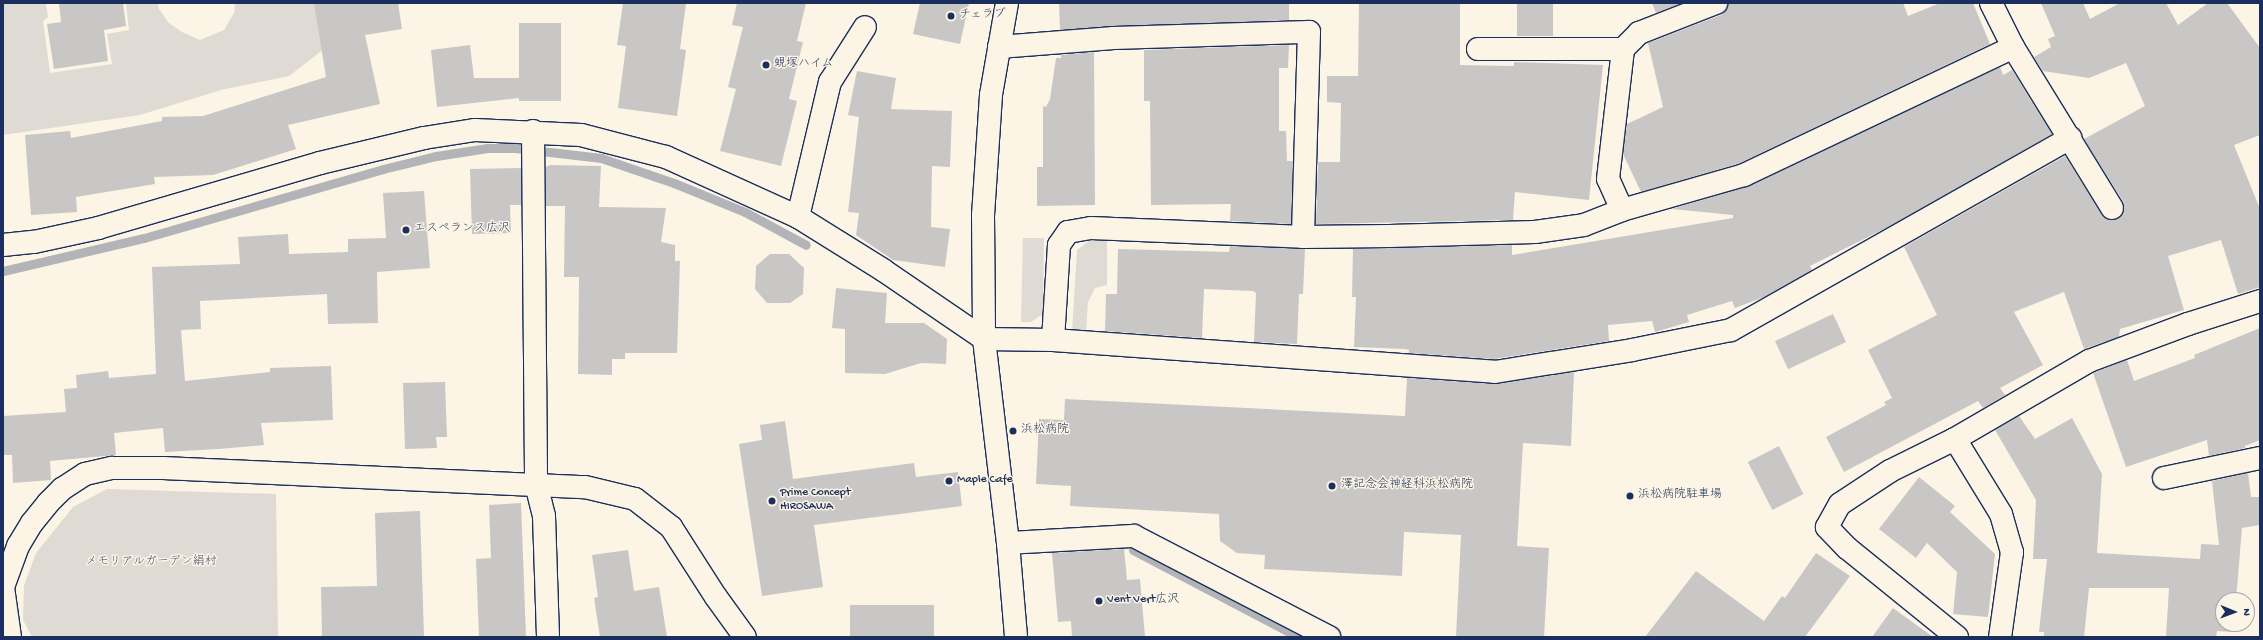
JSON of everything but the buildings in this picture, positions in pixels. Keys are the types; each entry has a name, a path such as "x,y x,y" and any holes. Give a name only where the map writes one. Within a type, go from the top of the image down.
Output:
{"street":[{"path":"1007,3 991,95 983,215 984,339 1008,543 1016,637"},
{"path":"1622,210 1608,180 1623,49 1639,33 1716,3"},
{"path":"1991,3 2013,47 2071,138 2112,208"},
{"path":"798,217 830,82 865,27"},
{"path":"999,47 1114,38 1309,32 1303,237"},
{"path":"1053,340 1059,245 1068,232 1091,228 1303,237 1535,232 1584,224 1622,210 1744,175 2013,47"},
{"path":"1478,49 1623,49"},
{"path":"3,245 34,242 98,228 320,162 424,138 475,130 533,144 581,135 666,157 798,217 883,270 984,339 1053,340 1495,372 1632,350 1731,330 2071,138"},
{"path":"533,144 536,484 544,516 548,637"},
{"path":"1957,637 1847,548 1827,527 1840,504 1890,471 1955,439 2089,361 2188,324 2260,301"},
{"path":"1955,439 2001,514 2012,552 2000,637"},
{"path":"2164,478 2260,458"},
{"path":"10,637 3,587 10,564 32,523 48,503 62,489 85,474 112,468 163,468 536,484 585,487 635,499 671,527 716,597 745,637"},
{"path":"1008,543 1134,536 1329,637"}],"green space":[{"path":"3,3 46,3 48,17 43,21 50,73 112,64 107,34 129,30 126,3 158,3 159,9 169,23 182,32 200,40 224,30 234,13 235,3 375,3 350,29 289,76 221,90 140,115 3,135"},
{"path":"1023,238 1044,238 1043,314 1031,322 1021,322"},
{"path":"1090,240 1107,241 1107,285 1095,288 1088,302 1086,333 1072,332 1077,250"},
{"name":"メモリアルガーデン絹村","path":"107,489 276,494 278,637 32,637 23,620 24,586 36,553 73,507"}],"waterway":[{"path":"3,271 144,238 383,169 436,156 487,148 515,148 601,158 674,183 745,212 806,245"},
{"path":"1133,550 1299,637"}],"place":[{"name":"チェラブ","path":"951,16"},
{"name":"蜆塚ハイム","path":"766,65"},
{"name":"エスペランス広沢","path":"406,230"},
{"name":"浜松病院","path":"1013,431"},
{"name":"Maple Cafe","path":"949,481"},
{"name":"澤記念会神経科浜松病院","path":"1332,486"},
{"name":"浜松病院駐車場","path":"1630,496"},
{"name":"Prime Concept HIROSAWA","path":"772,501"},
{"name":"Vent Vert広沢","path":"1099,601"}]}
